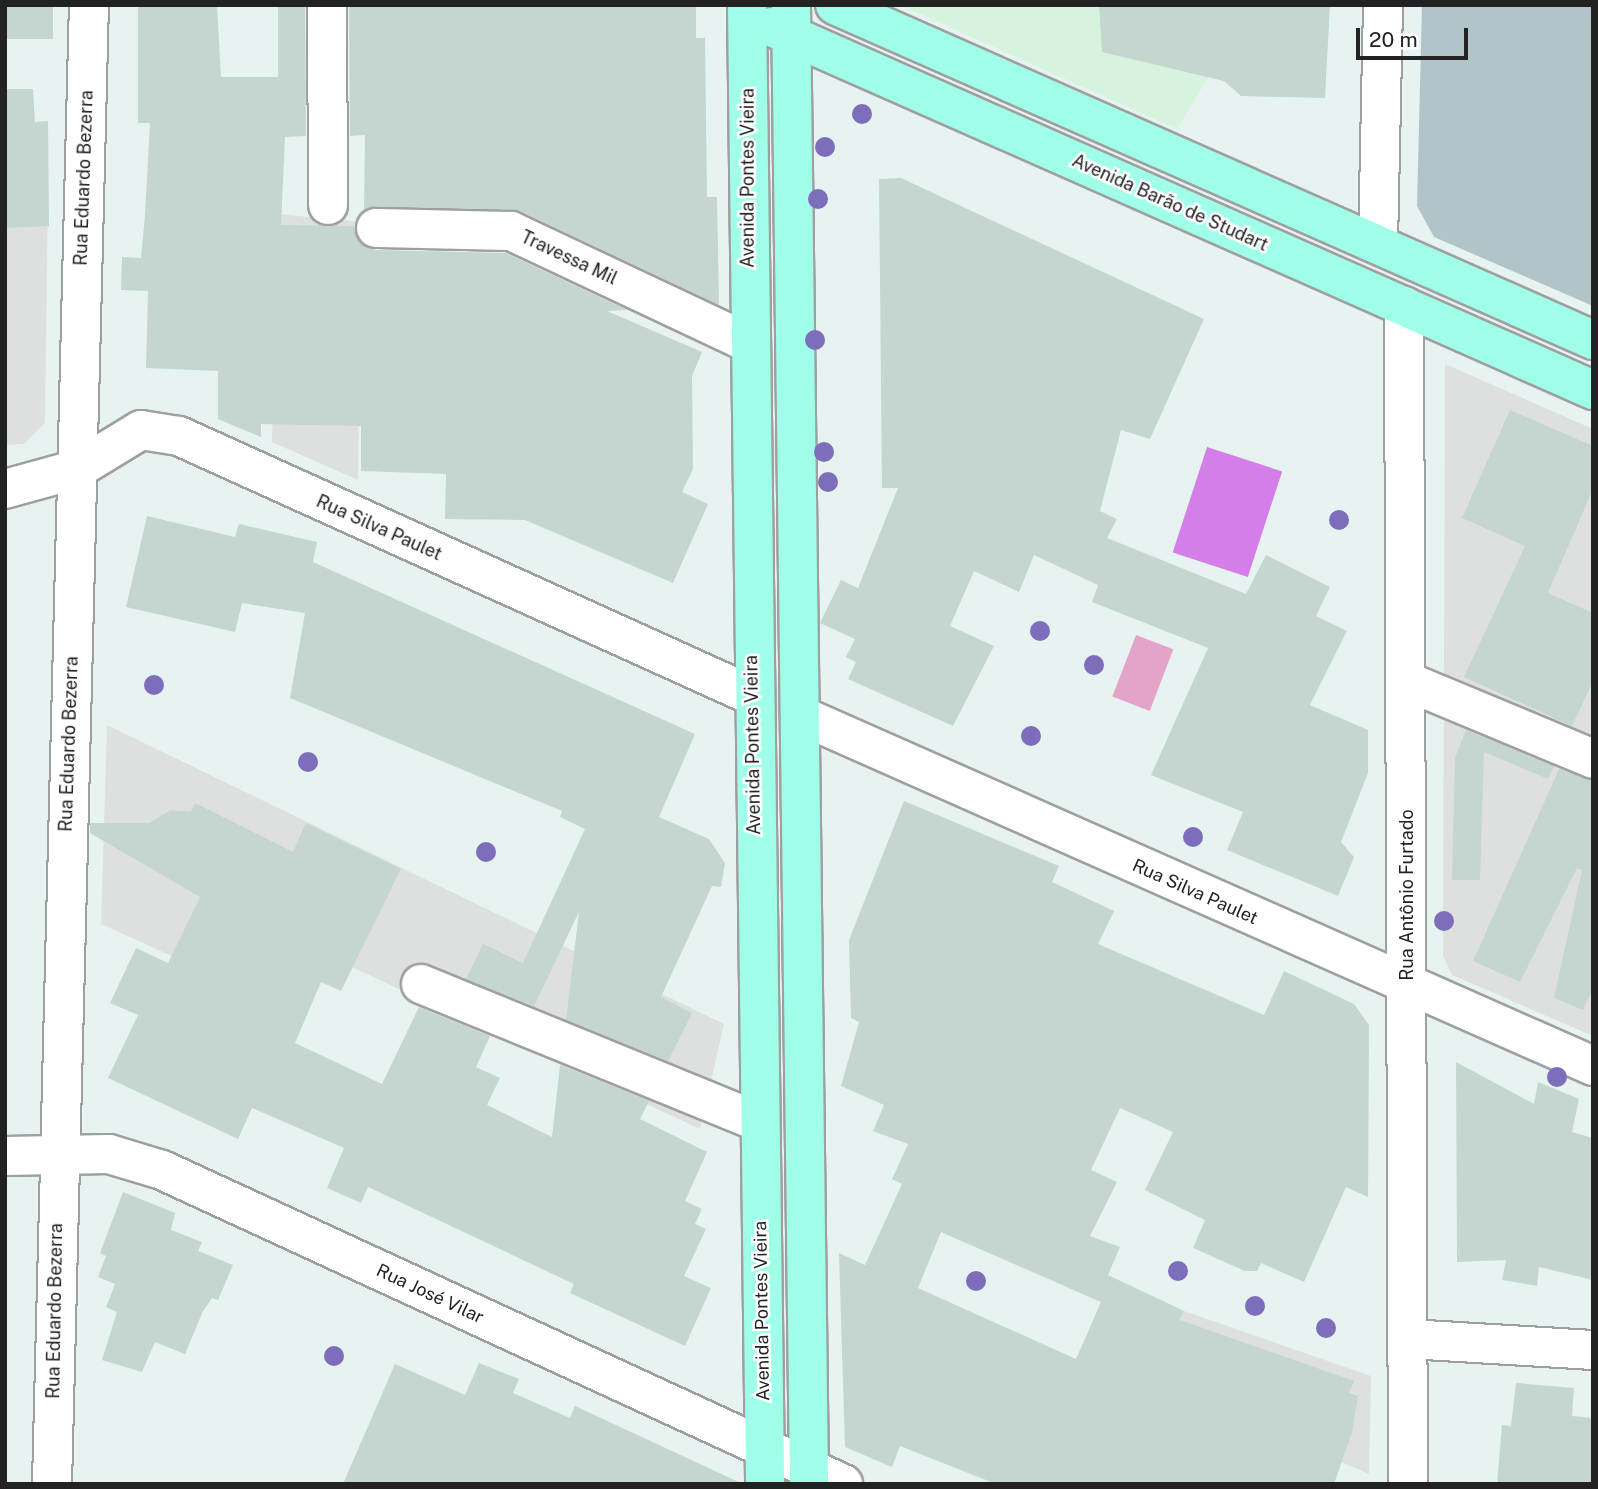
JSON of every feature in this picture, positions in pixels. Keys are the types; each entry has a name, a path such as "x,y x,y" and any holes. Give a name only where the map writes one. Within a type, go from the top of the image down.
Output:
{"main road":[{"path":"835,5 1593,340"},
{"name":"Avenida Barão de Studart","path":"747,11 791,20 1404,306 1593,390"},
{"name":"Avenida Pontes Vieira","path":"747,11 751,695 765,1466"},
{"path":"791,20 809,1476"}],"street":[{"name":"Rua Eduardo Bezerra","path":"52,1484 57,1153 89,5"},
{"path":"327,5 328,205"},
{"path":"1378,244 1383,5"},
{"name":"Travessa Mil","path":"376,228 511,231 749,343"},
{"name":"Rua Antônio Furtado","path":"1404,306 1408,1484"},
{"name":"Rua Silva Paulet","path":"5,489 77,469 141,430 179,436 751,695"},
{"path":"1406,681 1593,759"},
{"name":"Rua Silva Paulet","path":"800,715 1593,1066"},
{"path":"421,984 759,1122"},
{"name":"Rua José Vilar","path":"5,1156 109,1154 162,1170 765,1466 843,1484"},
{"path":"1408,1339 1593,1350"}],"shaded area":[{"path":"900,5 1180,5 1185,72 1212,71 1177,129"},
{"path":"1422,5 1593,5 1593,306 1434,237 1417,206"},
{"path":"5,187 48,187 45,423 24,444 5,445"},
{"path":"277,214 361,222 358,480 272,442"},
{"path":"1445,364 1593,429 1593,1036 1452,975 1443,956"},
{"path":"1207,447 1282,471 1248,577 1173,553"},
{"path":"1136,635 1173,649 1150,711 1112,697"},
{"path":"107,725 724,1024 700,1129 313,949 284,1007 101,924"},
{"path":"1184,1311 1371,1376 1369,1474 1153,1380"}],"building":[{"path":"6,5 53,5 53,39 6,39"},
{"path":"138,5 217,5 221,77 278,77 278,5 305,5 306,136 285,137 281,225 354,226 357,239 376,250 506,253 627,310 607,311 702,352 692,376 693,469 682,492 708,504 673,583 525,520 445,519 446,474 361,471 361,426 261,424 261,437 218,419 218,371 146,368 148,291 121,290 122,257 141,258 145,215 150,123 138,123"},
{"path":"349,5 696,5 696,38 705,38 707,197 717,197 719,305 520,211 364,210 365,135 350,136"},
{"path":"1099,5 1330,5 1325,98 1241,96 1224,81 1102,52"},
{"path":"5,89 33,89 35,122 48,121 49,226 5,228"},
{"path":"901,178 1204,319 1150,439 1121,430 1100,511 1117,519 1107,538 1246,594 1266,555 1330,587 1316,616 1347,631 1310,705 1368,730 1368,773 1341,842 1354,857 1338,896 1227,850 1243,812 1151,775 1208,648 1092,602 1098,585 1034,555 1019,592 974,571 950,626 994,646 953,726 848,679 856,662 846,657 855,639 820,623 841,580 858,588 898,488 882,488 879,179"},
{"path":"1510,410 1593,446 1593,489 1548,593 1593,613 1593,681 1572,726 1464,677 1525,546 1462,518"},
{"path":"147,516 235,537 239,524 317,542 313,562 695,734 659,817 709,839 725,863 721,887 712,886 661,997 692,1013 668,1061 566,1020 579,912 534,1006 466,979 483,944 523,963 585,829 560,817 562,811 290,698 305,613 242,603 235,632 126,607"},
{"path":"1466,730 1554,766 1548,779 1484,752 1480,880 1452,880 1455,758"},
{"path":"1559,769 1593,780 1593,988 1583,1010 1554,998 1582,870 1577,868 1520,982 1473,961"},
{"path":"904,801 1059,866 1052,882 1114,911 1098,944 1264,1015 1284,971 1354,1004 1369,1025 1368,1197 1346,1187 1304,1282 1261,1263 1257,1271 1245,1271 1193,1248 1205,1220 1145,1190 1173,1132 1120,1108 1091,1170 1117,1182 1090,1236 1120,1247 1108,1275 1184,1311 1180,1320 1354,1381 1349,1393 1358,1396 1352,1432 1334,1484 996,1484 900,1446 892,1467 845,1447 839,1253 865,1265 902,1184 892,1179 908,1144 873,1131 884,1105 841,1086 859,1022 851,1018 849,940","holes":["941,1232 1101,1302 1076,1359 918,1288"]},
{"path":"195,803 293,852 306,823 401,869 341,991 321,982 295,1043 382,1084 419,1007 490,1036 476,1067 500,1078 487,1105 552,1137 560,1065 649,1101 640,1119 707,1152 685,1201 702,1209 695,1224 706,1229 684,1276 711,1288 685,1346 570,1293 574,1284 368,1187 361,1203 327,1188 344,1148 252,1108 238,1139 108,1078 138,1015 110,1003 136,948 168,963 200,897 90,833 90,823 149,823 171,810 191,812"},
{"path":"1456,1062 1534,1104 1538,1082 1579,1099 1572,1132 1593,1138 1593,1280 1539,1267 1537,1286 1502,1280 1506,1260 1457,1262"},
{"path":"123,1192 175,1213 171,1230 202,1242 198,1251 233,1265 218,1300 212,1298 203,1311 185,1354 155,1342 142,1372 102,1360 117,1312 106,1307 115,1284 98,1277 106,1256 100,1253"},
{"path":"479,1363 519,1379 513,1393 570,1418 575,1406 743,1484 343,1484 395,1364 465,1395"},
{"path":"1516,1383 1574,1388 1572,1416 1593,1418 1593,1484 1497,1484 1502,1425 1511,1426"}]}
